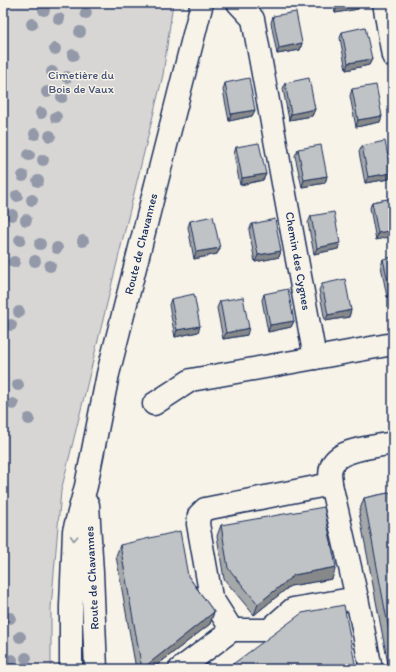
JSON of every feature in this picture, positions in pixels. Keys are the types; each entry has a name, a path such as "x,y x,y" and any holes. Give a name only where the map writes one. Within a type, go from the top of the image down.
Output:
{"street":[{"name":"Route de Chavannes","path":"71,669 71,606 74,531 86,486 108,374 202,3"},
{"name":"Chemin des Cygnes","path":"238,3 253,19 315,358"},
{"path":"384,3 393,56"},
{"path":"154,404 192,380 393,344"},
{"path":"371,669 357,598 331,484 330,469 340,455 393,443"},
{"path":"232,630 210,596 198,524 199,515 205,509 331,484"},
{"name":"Route de Chavannes","path":"86,486 92,573 96,669"},
{"path":"180,669 232,630 269,630 293,609 357,598"},
{"name":"Route de Chavannes","path":"71,606 81,646 82,669"}],"green space":[{"name":"Cimetière du Bois de Vaux","path":"3,3 173,3 163,75 61,491 51,608 51,669 3,669"}],"building":[{"path":"336,3 358,3 337,7"},
{"path":"296,12 302,43 279,48 273,16"},
{"path":"365,27 372,59 348,63 342,32"},
{"path":"249,78 255,110 231,114 225,83"},
{"path":"309,78 315,109 291,114 285,83"},
{"path":"376,85 382,116 358,120 352,89"},
{"path":"385,141 391,173 368,177 362,146"},
{"path":"259,143 266,174 242,178 236,147"},
{"path":"321,145 327,176 304,180 298,149"},
{"path":"393,198 393,230 378,233 372,202"},
{"path":"334,212 340,243 317,248 311,216"},
{"path":"213,216 220,248 196,252 190,221"},
{"path":"275,219 281,251 258,255 252,224"},
{"path":"393,257 393,290 390,291 383,259"},
{"path":"345,279 351,310 328,315 322,284"},
{"path":"288,289 294,321 270,325 264,294"},
{"path":"194,294 200,326 177,330 171,299"},
{"path":"243,297 249,328 226,333 220,301"},
{"path":"393,492 393,652 364,498"},
{"path":"324,507 336,567 294,575 258,604 228,568 221,525"},
{"path":"180,531 188,576 214,612 142,669 120,545"},
{"path":"344,605 356,669 220,669 229,667 302,613"}]}
